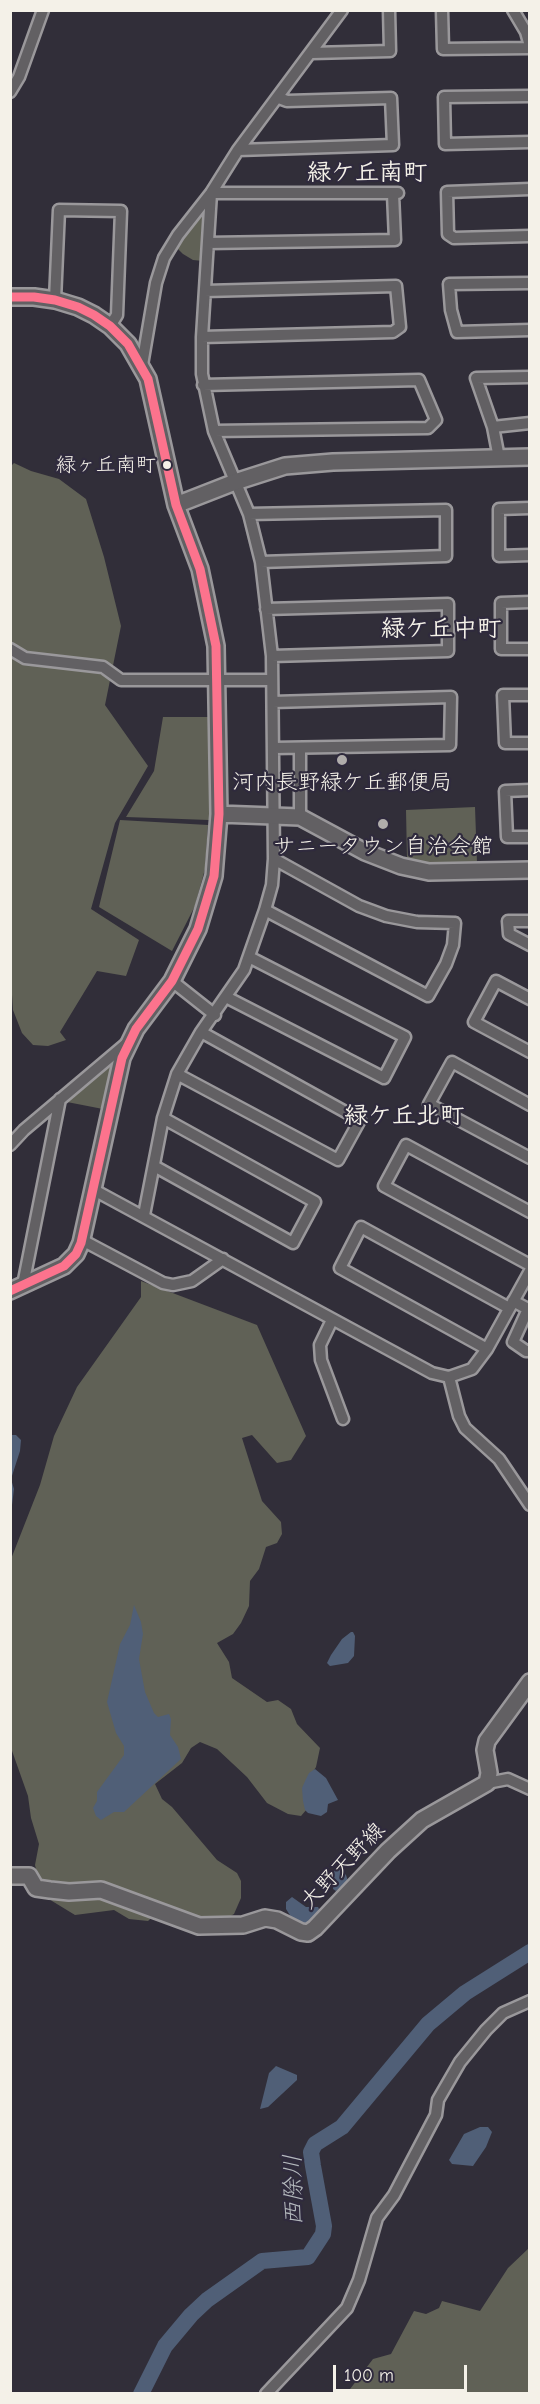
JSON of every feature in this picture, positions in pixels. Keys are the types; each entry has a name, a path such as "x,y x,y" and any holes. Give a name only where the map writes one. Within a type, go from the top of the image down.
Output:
{"street":[{"path":"10,92 19,77 43,10"},
{"path":"142,365 153,293 164,258 178,235 211,193 238,150 279,98 342,10"},
{"path":"312,53 390,51 389,10"},
{"path":"442,10 443,49 530,47 526,32 513,10"},
{"path":"530,96 444,97 445,144 530,142"},
{"path":"238,150 393,145 391,98 287,101 279,98"},
{"path":"530,189 447,192 448,234 454,238 530,236"},
{"path":"208,243 395,240 396,193 211,193"},
{"path":"144,1215 163,1118 177,1074 201,1032 244,970 266,910 274,859 272,656 261,562 249,514 214,431 203,385 201,337 211,193"},
{"path":"55,300 59,210 121,211 117,315 110,326"},
{"path":"530,283 449,284 451,310 457,332 530,330"},
{"path":"201,337 393,332 400,327 396,285 205,291"},
{"path":"10,297 55,300 78,307 110,326 128,344 142,365 152,392 176,505 200,569 216,646 219,814 214,876 198,929 172,981 129,1041 122,1058 82,1240 76,1254 64,1266 17,1288"},
{"path":"499,458 494,427 476,378 530,377"},
{"path":"203,385 419,380 436,420 428,428 214,431"},
{"path":"494,427 530,423"},
{"path":"176,505 234,482 285,466 333,462 530,457"},
{"path":"530,508 499,509 499,556 530,555"},
{"path":"249,514 446,510 446,556 261,562"},
{"path":"530,602 501,603 501,649 530,649"},
{"path":"266,609 448,604 448,651 272,656"},
{"path":"10,649 25,658 103,667 121,680 272,680"},
{"path":"530,694 504,695 505,743 530,742"},
{"path":"273,702 451,697 450,745 274,748"},
{"path":"300,748 300,817"},
{"path":"530,790 506,791 507,837 530,837"},
{"path":"219,814 300,817 365,852 429,872 530,870"},
{"path":"266,910 428,996 446,964 453,945 455,923 417,922 386,916 359,906 274,859"},
{"path":"530,921 508,921 509,934 530,945"},
{"path":"226,997 384,1078 405,1037 249,957"},
{"path":"172,981 214,1015"},
{"path":"530,999 496,981 474,1022 530,1052"},
{"path":"177,1074 338,1160 360,1120 201,1032"},
{"path":"10,1145 24,1130 129,1041"},
{"path":"530,1105 452,1062 429,1104 530,1158"},
{"path":"17,1288 60,1099"},
{"path":"154,1166 293,1243 315,1202 163,1118"},
{"path":"530,1212 406,1145 384,1186 530,1265"},
{"path":"94,1190 144,1215 432,1373 449,1377 472,1369 487,1349 530,1271"},
{"path":"487,1349 340,1268 361,1227 511,1305 528,1309 513,1342 530,1352"},
{"path":"82,1240 163,1283 173,1285 192,1281 223,1260"},
{"path":"332,1320 320,1345 321,1360 343,1419"},
{"path":"449,1377 459,1416 465,1428 499,1459 530,1505"},
{"path":"530,1682 487,1741 485,1750 489,1773 487,1783 508,1779 530,1789"},
{"name":"大野天野線","path":"10,1876 29,1876 36,1888 69,1892 101,1890 199,1926 243,1925 265,1918 277,1920 308,1933 388,1851 422,1820 487,1783"},
{"path":"266,2394 347,2308 359,2280 377,2218 400,2184 436,2115 438,2100 460,2062 503,2013 530,2001"}],"shaded area":[{"path":"205,209 203,261 193,260 176,247 182,234"},
{"path":"14,463 31,471 59,479 86,499 104,557 121,626 105,705 148,766 115,823 91,909 139,940 126,976 97,971 60,1032 66,1040 48,1046 33,1045 22,1033 13,1010 11,980 10,467"},
{"path":"163,717 209,717 209,820 126,817 154,771"},
{"path":"475,807 477,863 433,864 407,859 406,810"},
{"path":"120,820 208,825 205,869 195,906 172,951 99,907"},
{"path":"111,1059 118,1060 108,1110 67,1102 68,1097"},
{"path":"141,1281 257,1325 306,1436 291,1460 277,1463 252,1435 242,1438 262,1501 281,1522 282,1534 277,1543 266,1547 259,1569 250,1581 249,1606 241,1623 233,1634 217,1643 229,1662 232,1678 267,1702 278,1700 291,1709 297,1724 320,1748 316,1767 303,1788 307,1809 301,1816 288,1814 267,1803 247,1777 217,1749 200,1742 191,1748 182,1763 155,1784 162,1799 172,1807 217,1860 237,1873 241,1881 241,1898 234,1914 218,1923 155,1914 148,1921 129,1919 114,1910 75,1915 52,1901 43,1892 38,1877 35,1865 39,1844 31,1818 28,1796 11,1748 11,1559 40,1485 54,1436 77,1387 141,1297"},
{"path":"529,2248 529,2393 347,2393 373,2359 391,2354 414,2311 426,2314 439,2308 442,2301 480,2311 508,2268"}],"water":[{"path":"11,1435 16,1435 21,1440 11,1479"},
{"path":"11,1479 14,1489 11,1513"},
{"path":"134,1605 143,1634 139,1659 145,1692 158,1717 169,1714 170,1735 178,1747 181,1759 124,1812 114,1812 101,1820 96,1816 93,1808 97,1801 97,1792 124,1755 124,1746 116,1733 107,1702 120,1644 130,1625"},
{"path":"351,1632 355,1636 354,1656 348,1663 330,1666 327,1663 331,1655 342,1639"},
{"path":"315,1769 326,1778 338,1800 328,1804 327,1812 321,1816 308,1813 303,1801 302,1788 309,1773"},
{"path":"339,1867 348,1881 336,1891 333,1889 334,1869"},
{"path":"292,1897 306,1907 318,1907 311,1922 297,1925 293,1920 286,1909 286,1902"},
{"path":"276,2066 297,2075 297,2080 268,2107 260,2109 269,2073"},
{"path":"480,2127 488,2127 492,2132 486,2147 473,2166 452,2164 449,2160 464,2134"}],"waterway":[{"name":"西除川","path":"141,2394 165,2346 207,2300 262,2261 308,2257 323,2234 324,2226 311,2152 315,2144 342,2127 428,2024 465,1993 530,1952"}],"transit line":[{"path":"10,297 55,300 94,315 110,326 128,344 148,379 176,505 200,569 216,646 219,814 214,876 198,929 172,981 136,1029 122,1058 81,1243 76,1254 64,1266 10,1291"}],"place":[{"name":"緑ヶ丘南町","path":"167,465"},
{"name":"河内長野緑ケ丘郵便局","path":"342,760"},
{"name":"サニータウン自治会館","path":"383,824"}],"district":[{"name":"緑ケ丘南町","path":"367,173"},
{"name":"緑ケ丘中町","path":"441,629"},
{"name":"緑ケ丘北町","path":"404,1116"}]}
